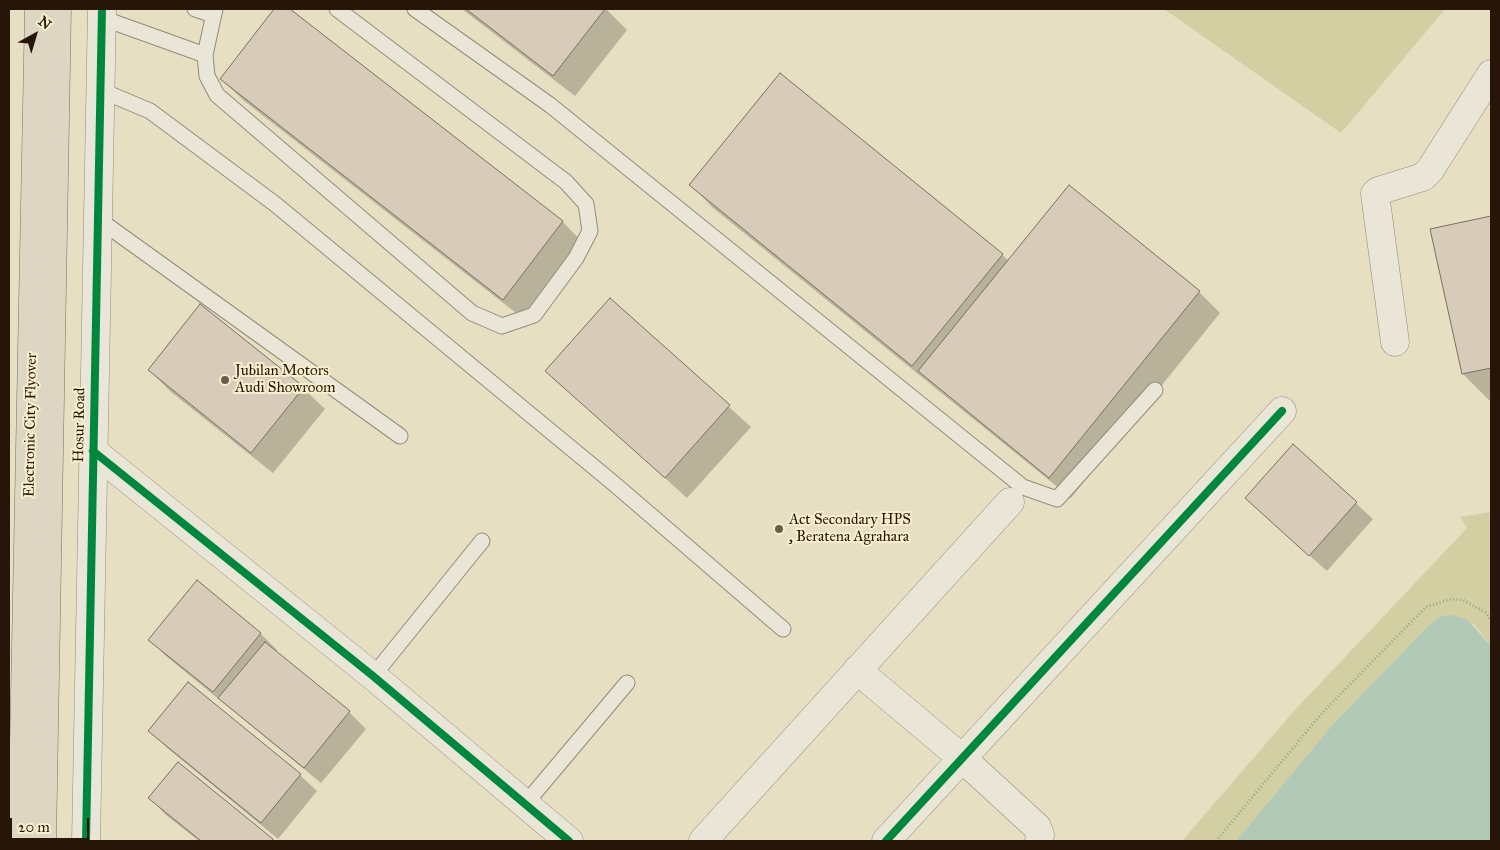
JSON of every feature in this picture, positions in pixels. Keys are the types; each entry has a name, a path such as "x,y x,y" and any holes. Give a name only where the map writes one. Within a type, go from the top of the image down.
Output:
{"highway":[{"name":"Electronic City Flyover","path":"22,841 39,9"},
{"name":"Hosur Road","path":"42,841 57,9"}],"street":[{"name":"Hosur Road","path":"86,841 102,13"},
{"path":"1396,342 1375,194 1378,191 1423,177 1430,170 1491,74"},
{"path":"886,841 1282,411"},
{"path":"93,450 373,676 569,841"},
{"path":"703,841 1010,502"},
{"path":"857,670 963,759 1037,827 1040,835 1039,841"}],"lane":[{"path":"195,9 214,12 205,55 207,76 217,95 472,313 502,326 534,315 576,258 590,231 586,204 566,182 337,9"},
{"path":"415,9 550,105 1024,487 1057,499 1155,390"},
{"path":"102,13 205,55"},
{"path":"100,90 150,111 275,204 612,482 782,629"},
{"path":"98,219 400,436"},
{"path":"373,676 482,541"},
{"path":"526,803 627,683"}],"path":[{"path":"1216,841 1322,713 1426,607 1450,599 1463,600 1485,612 1491,620"}],"shaded area":[{"path":"1164,9 1445,9 1341,133"},
{"path":"1491,512 1491,646 1474,624 1428,626 1334,723 1236,841 1182,841 1294,711 1467,528 1460,517"},
{"path":"1451,615 1467,619 1491,646 1491,841 1236,841 1334,723 1428,626 1442,616"}],"building":[{"path":"274,9 290,9 563,221 503,300 220,79"},
{"path":"466,9 605,9 553,76"},
{"path":"780,73 1003,254 912,366 689,185"},
{"path":"1069,185 1200,291 1049,478 918,371"},
{"path":"1491,216 1491,368 1462,374 1430,229"},
{"path":"610,298 730,405 665,478 545,371"},
{"path":"200,304 304,387 251,453 148,370"},
{"path":"1293,444 1357,502 1309,556 1245,498"},
{"path":"197,580 261,633 213,692 148,640"},
{"path":"265,642 350,711 304,768 218,698"},
{"path":"188,682 301,774 261,823 148,731"},
{"path":"178,762 273,839 272,841 201,841 148,798"}],"cycle path":[{"path":"86,841 102,9"},
{"path":"886,841 1282,411"},
{"path":"93,451 373,676 569,841"}],"place":[{"name":"Jubilan Motors Audi Showroom","path":"225,380"},
{"name":"Act Secondary HPS , Beratena Agrahara","path":"779,529"}]}
